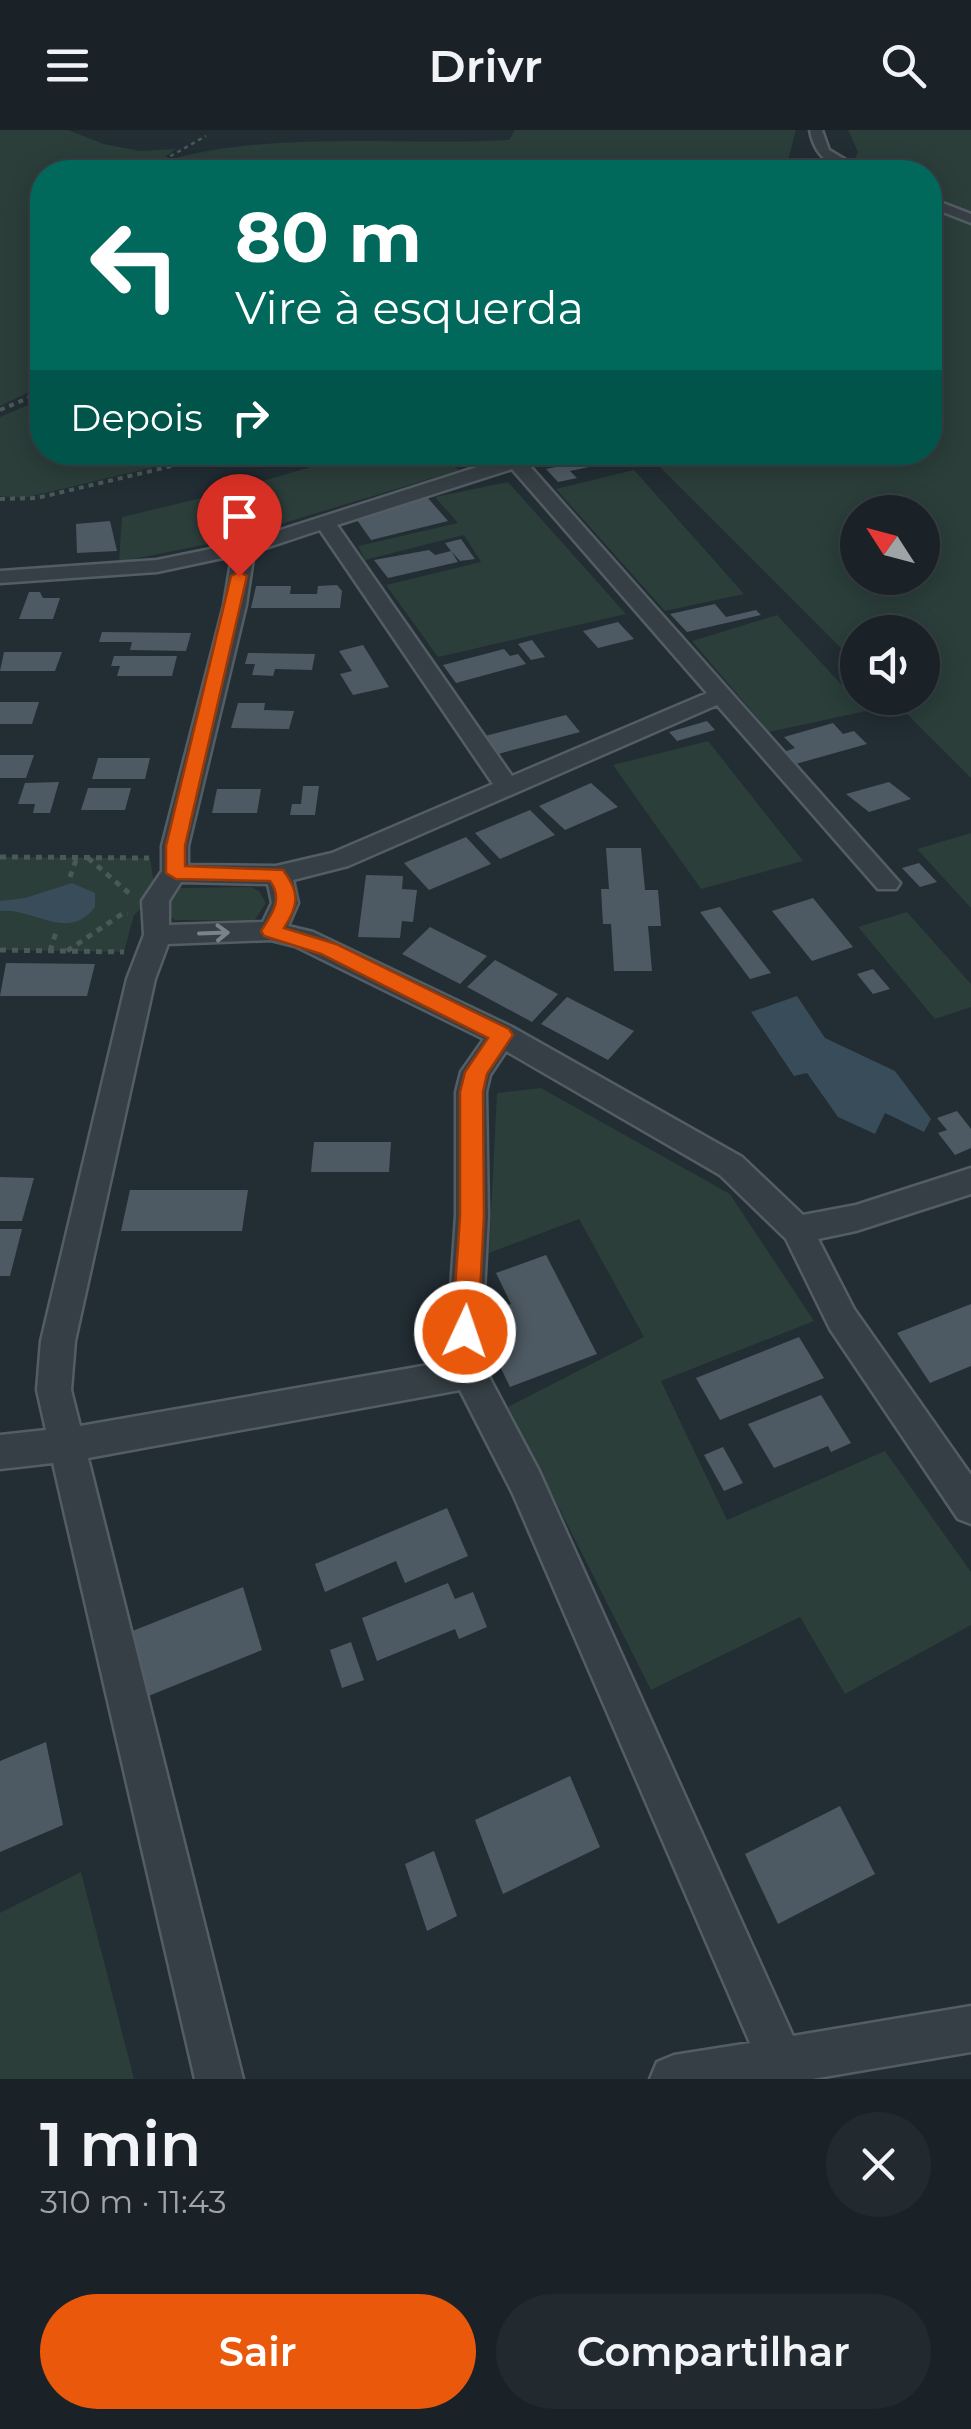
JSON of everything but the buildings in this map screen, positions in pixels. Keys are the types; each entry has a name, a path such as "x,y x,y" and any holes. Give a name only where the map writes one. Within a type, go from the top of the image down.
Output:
{"street":[{"path":"816,130 820,150 832,160"},
{"path":"942,207 971,219"},
{"path":"2,583 157,566 244,548 507,465"},
{"path":"519,465 887,883"},
{"path":"326,524 509,789"},
{"path":"219,2079 54,1390 58,1341 141,979 146,925 156,894 176,873 175,846 235,605 244,548"},
{"path":"176,873 276,875 339,860 719,696"},
{"path":"271,931 287,898 285,886 276,875"},
{"path":"146,925 271,931 328,949 502,1035 731,1166 797,1230 842,1320 971,1506"},
{"path":"502,1035 476,1072 471,1092 472,1216 465,1332 469,1374 526,1483 781,2061"},
{"path":"797,1230 856,1218 971,1180"},
{"path":"0,1452 469,1374"},
{"path":"674,2079 971,2029"}],"path":[{"path":"164,160 206,136"},
{"path":"0,410 30,397"},
{"path":"0,499 49,496 177,465"},
{"path":"0,857 150,858 156,894 146,925 124,952 0,950"},
{"path":"70,877 77,858"},
{"path":"88,858 129,894 156,894"},
{"path":"67,951 122,914 146,925"},
{"path":"50,951 56,932"}],"green space":[{"path":"0,130 68,130 104,144 140,151 176,149 161,160 30,160 30,392 0,406"},
{"path":"515,130 796,130 788,160 169,160 209,151 294,142 509,140"},
{"path":"848,130 971,130 971,778 908,715 940,715 940,615 840,615 840,647 658,465 942,465 942,160 854,160 858,152"},
{"path":"30,404 30,465 163,465 24,498 0,496 0,417"},
{"path":"318,465 453,465 459,470 228,540 119,562 122,517"},
{"path":"634,470 744,594 665,611 556,489"},
{"path":"508,482 626,614 438,657 386,585 481,562 464,535 365,560 358,546 458,523 435,497"},
{"path":"777,615 840,683 840,715 848,715 769,732 692,641"},
{"path":"708,741 803,861 701,889 613,765"},
{"path":"971,833 971,908 917,849"},
{"path":"0,857 150,858 156,895 134,915 124,952 0,950"},
{"path":"251,887 259,891 266,903 254,921 175,920 165,912 165,901 180,888"},
{"path":"907,912 971,984 971,1007 935,1019 858,927"},
{"path":"541,1088 730,1194 814,1321 661,1381 727,1520 885,1451 971,1572 971,1625 845,1694 800,1617 651,1690 508,1407 644,1337 579,1219 489,1253 497,1093"},
{"path":"81,1872 134,2079 0,2079 0,1913"}],"water":[{"path":"72,883 95,893 95,907 74,922 0,911 0,901 25,898"},
{"path":"797,996 825,1038 895,1071 931,1119 924,1132 885,1113 875,1134 838,1117 807,1073 794,1076 751,1012"}],"route":[{"path":"239,576 175,846 176,873 276,875 285,886 287,898 271,931 328,949 502,1035 476,1072 471,1092 472,1216 465,1332"}]}
